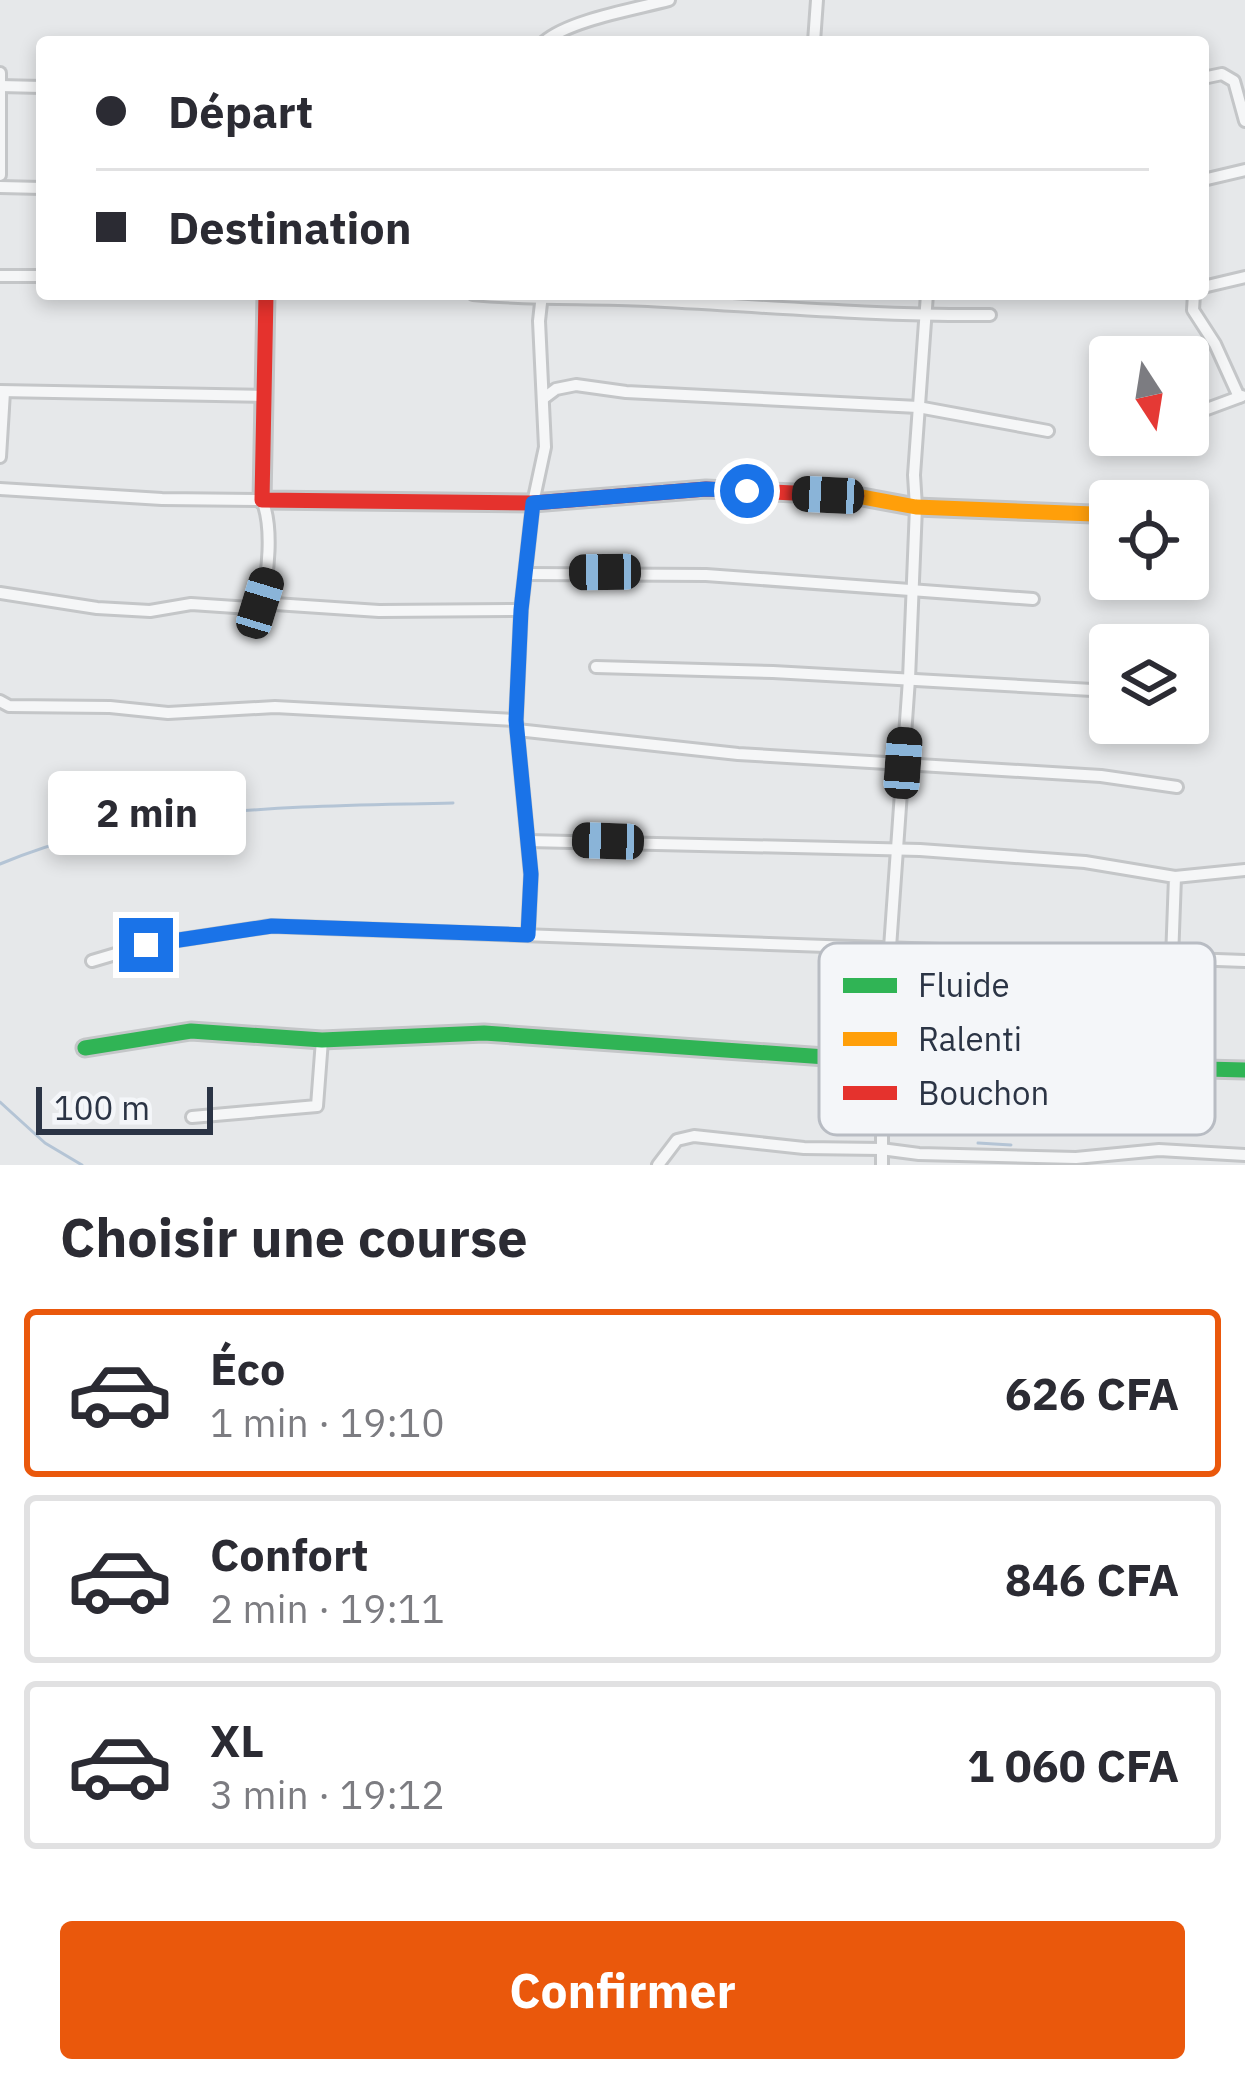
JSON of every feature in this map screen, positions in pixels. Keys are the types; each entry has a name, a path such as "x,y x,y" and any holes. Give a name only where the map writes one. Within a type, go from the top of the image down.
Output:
{"street":[{"path":"550,36 669,0"},
{"path":"814,36 817,0"},
{"path":"0,73 0,175"},
{"path":"1209,77 1222,74 1234,81 1245,121"},
{"path":"1,86 36,87"},
{"path":"1209,179 1245,170"},
{"path":"0,187 36,188"},
{"path":"0,276 36,276"},
{"path":"1209,286 1245,277"},
{"path":"260,603 267,580 270,519 262,500 266,300"},
{"path":"528,935 531,874 516,725 521,610 533,503 545,447 542,300"},
{"path":"639,300 990,315"},
{"path":"893,943 926,300"},
{"path":"1194,300 1193,310 1242,396 1209,408"},
{"path":"544,398 556,389 576,385 626,392 918,407 1048,431"},
{"path":"0,457 2,392 263,396"},
{"path":"0,490 262,500 533,503 706,489 1089,514"},
{"path":"525,574 685,574 1033,599"},
{"path":"0,593 150,611 191,604 250,608 260,603 379,611 521,610"},
{"path":"596,667 1089,690"},
{"path":"0,701 9,706 168,713 275,707 516,725 738,754 1101,776 1177,787"},
{"path":"527,841 896,849 1085,862 1175,877 1245,870"},
{"path":"1173,943 1175,877"},
{"path":"92,961 146,945 272,926 819,946"},
{"path":"1215,961 1245,962"},
{"path":"85,1048 191,1031 322,1040 484,1033 819,1057"},
{"path":"192,1117 317,1106 322,1040"},
{"path":"1215,1069 1245,1070"},
{"path":"881,1135 882,1165"},
{"path":"658,1165 677,1140 694,1136 919,1154 1076,1158 1159,1150 1245,1155"}],"waterway":[{"path":"0,864 54,844 166,819 280,808 453,803"},
{"path":"0,1102 45,1143 82,1165"},
{"path":"978,1143 1011,1145"}],"traffic: fast":[{"path":"85,1048 191,1031 322,1040 484,1033 819,1057"},
{"path":"1215,1069 1245,1070"}],"traffic: slow":[{"path":"857,496 916,507 1089,514"}],"traffic: jam":[{"path":"266,300 262,500 533,503 706,489 857,496"}],"route":[{"path":"146,945 272,926 528,935 531,874 516,720 521,610 533,503 706,489 747,491"}]}
